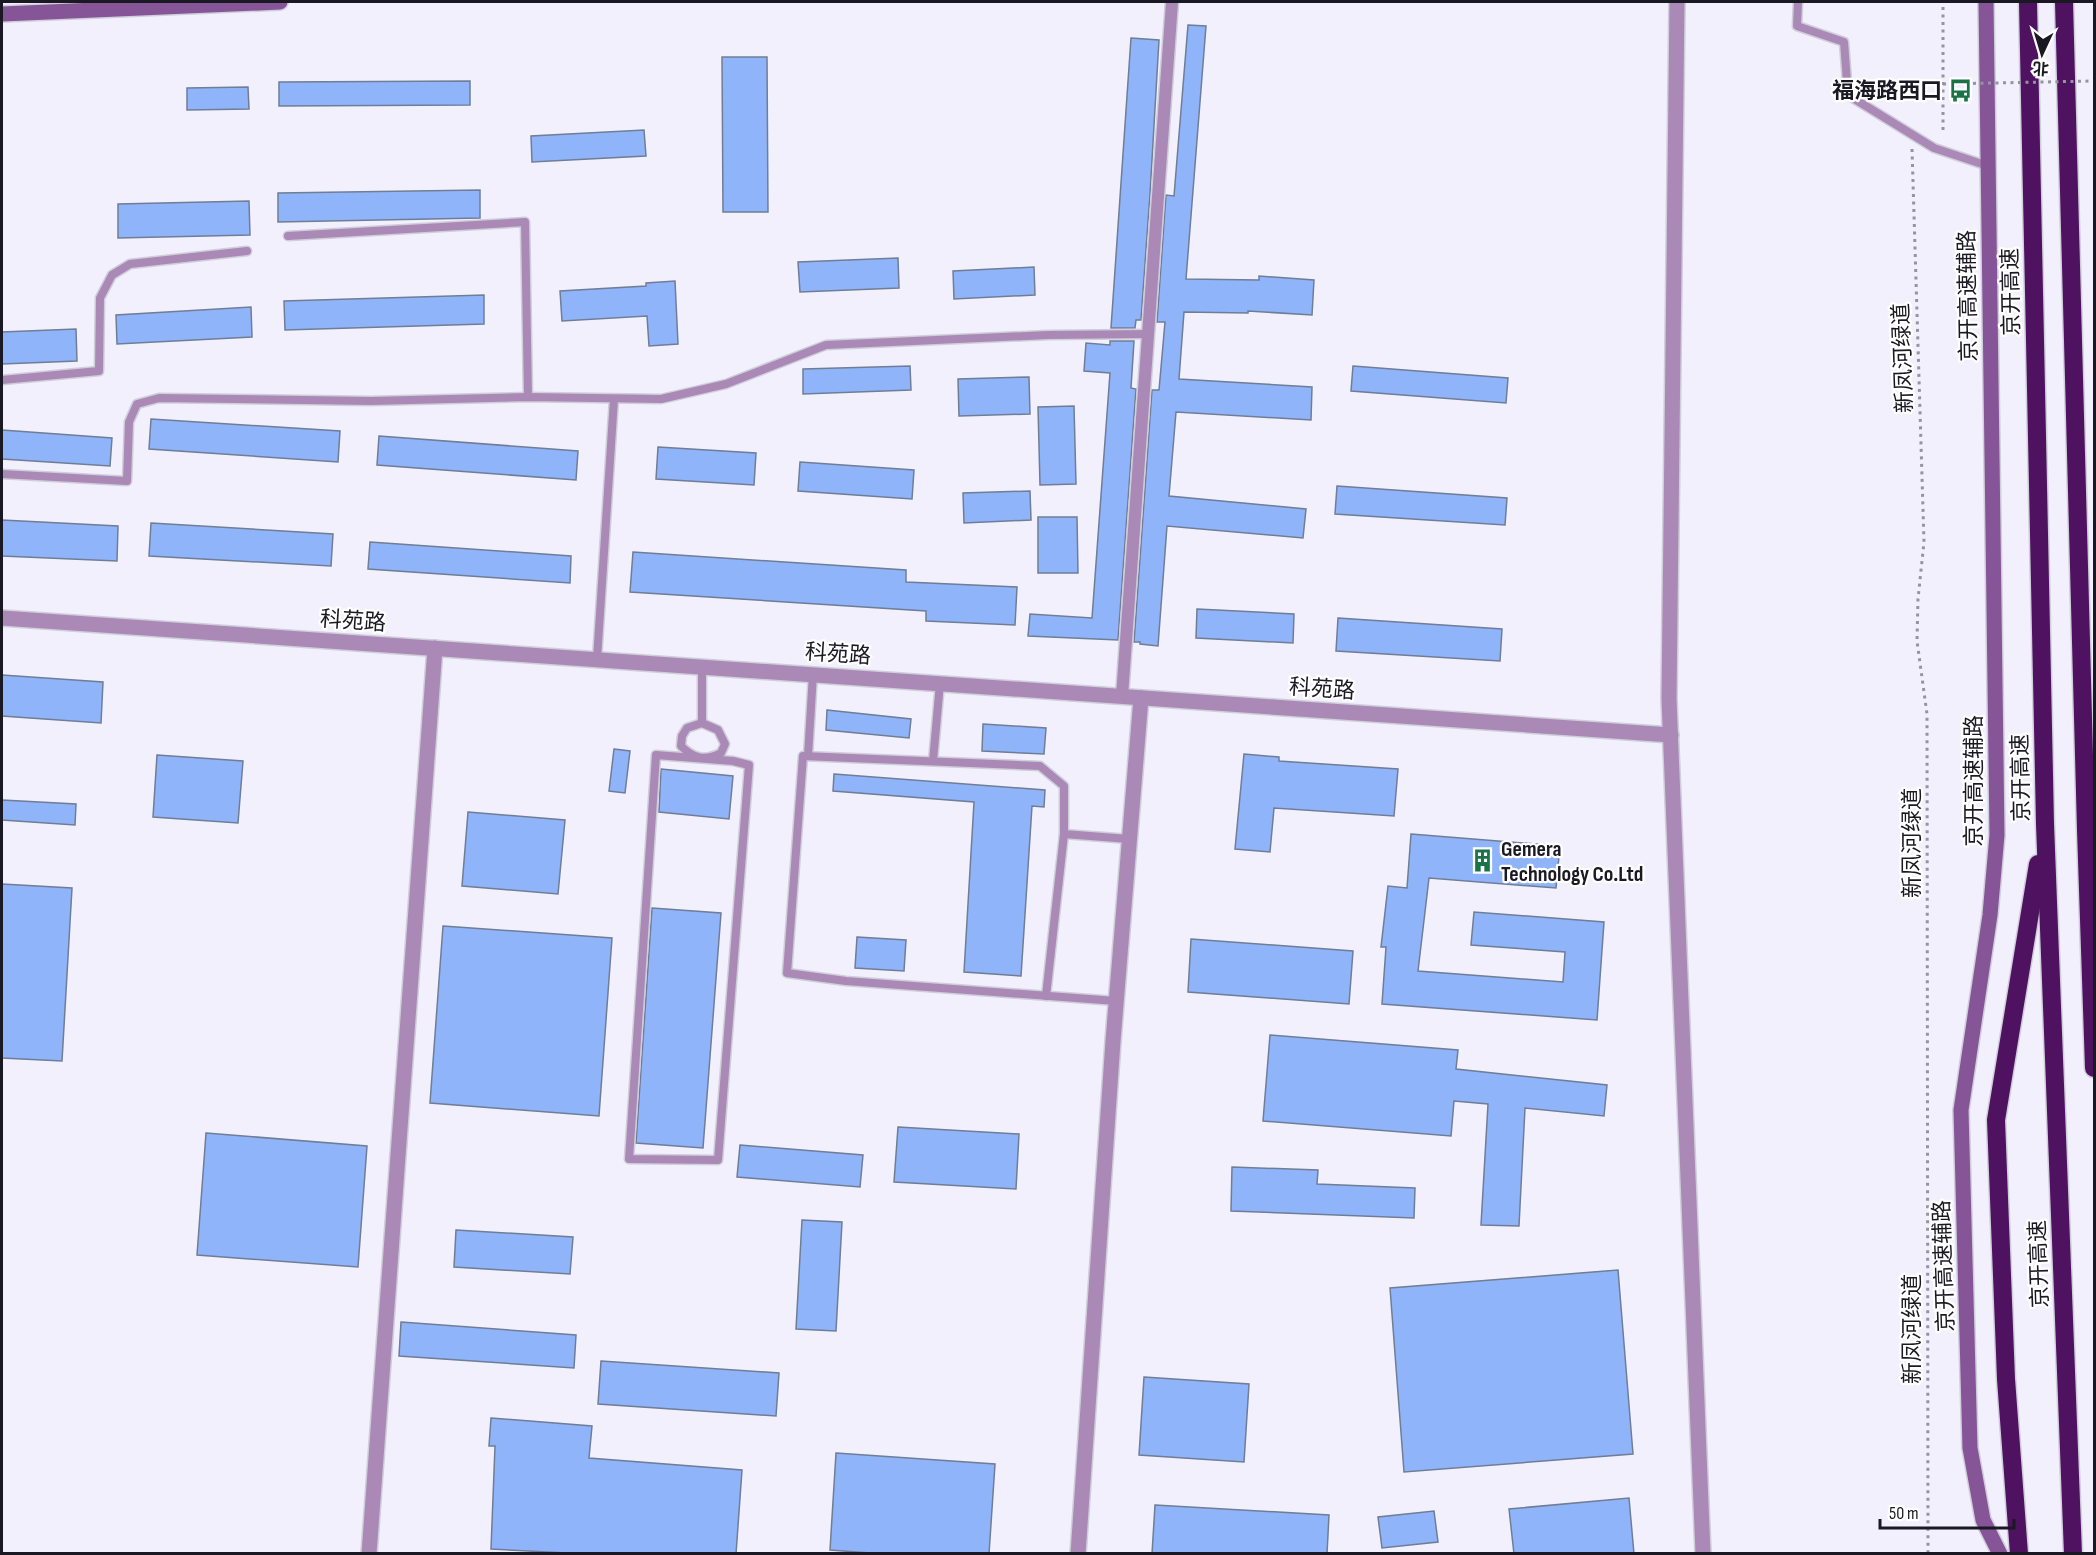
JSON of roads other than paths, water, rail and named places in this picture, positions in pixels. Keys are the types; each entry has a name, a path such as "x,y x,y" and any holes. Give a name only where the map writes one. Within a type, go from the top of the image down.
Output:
{"highway":[{"name":"京开高速","path":"2028,2 2045,824 2073,1554"},
{"path":"2064,2 2094,1068"},
{"path":"2019,1554 2006,1379 1996,1120 2045,824"},
{"path":"2086,830 2094,862"}],"main road":[{"path":"2,14 280,2"},
{"name":"京开高速辅路","path":"1986,2 1997,835 1990,915 1960,1110 1970,1448 1983,1520 2001,1554"}],"street":[{"path":"1122,696 1172,2"},
{"path":"1677,2 1669,699 1703,1554"},
{"name":"科苑路","path":"2,618 1671,735"},
{"path":"369,1554 435,648"},
{"path":"1078,1554 1116,1001 1141,698"}],"lane":[{"path":"1798,2 1797,26 1844,42 1848,95 1934,148 1988,166"},
{"path":"288,236 525,222 528,397"},
{"path":"2,380 99,370 100,298 112,275 130,264 247,251"},
{"path":"2,474 127,481 129,422 137,404 159,398 661,399 726,384 825,345 1048,335 1149,334"},
{"path":"597,659 614,399"},
{"path":"702,666 702,723"},
{"path":"808,756 813,674"},
{"path":"933,761 940,683"},
{"path":"702,723 687,728 682,736 681,746 689,754 708,759 749,765 718,1161 629,1159 656,755 708,759 721,753 725,744 718,729 702,723"},
{"path":"1046,996 1064,834 1064,786 1040,766 803,756 787,973 846,981 1046,996 1116,1001"},
{"path":"1064,834 1129,839"}],"place":[{"name":"福海路西口","path":"1960,90"},
{"name":"Gemera Technology Co.Ltd","path":"1483,861"}]}
